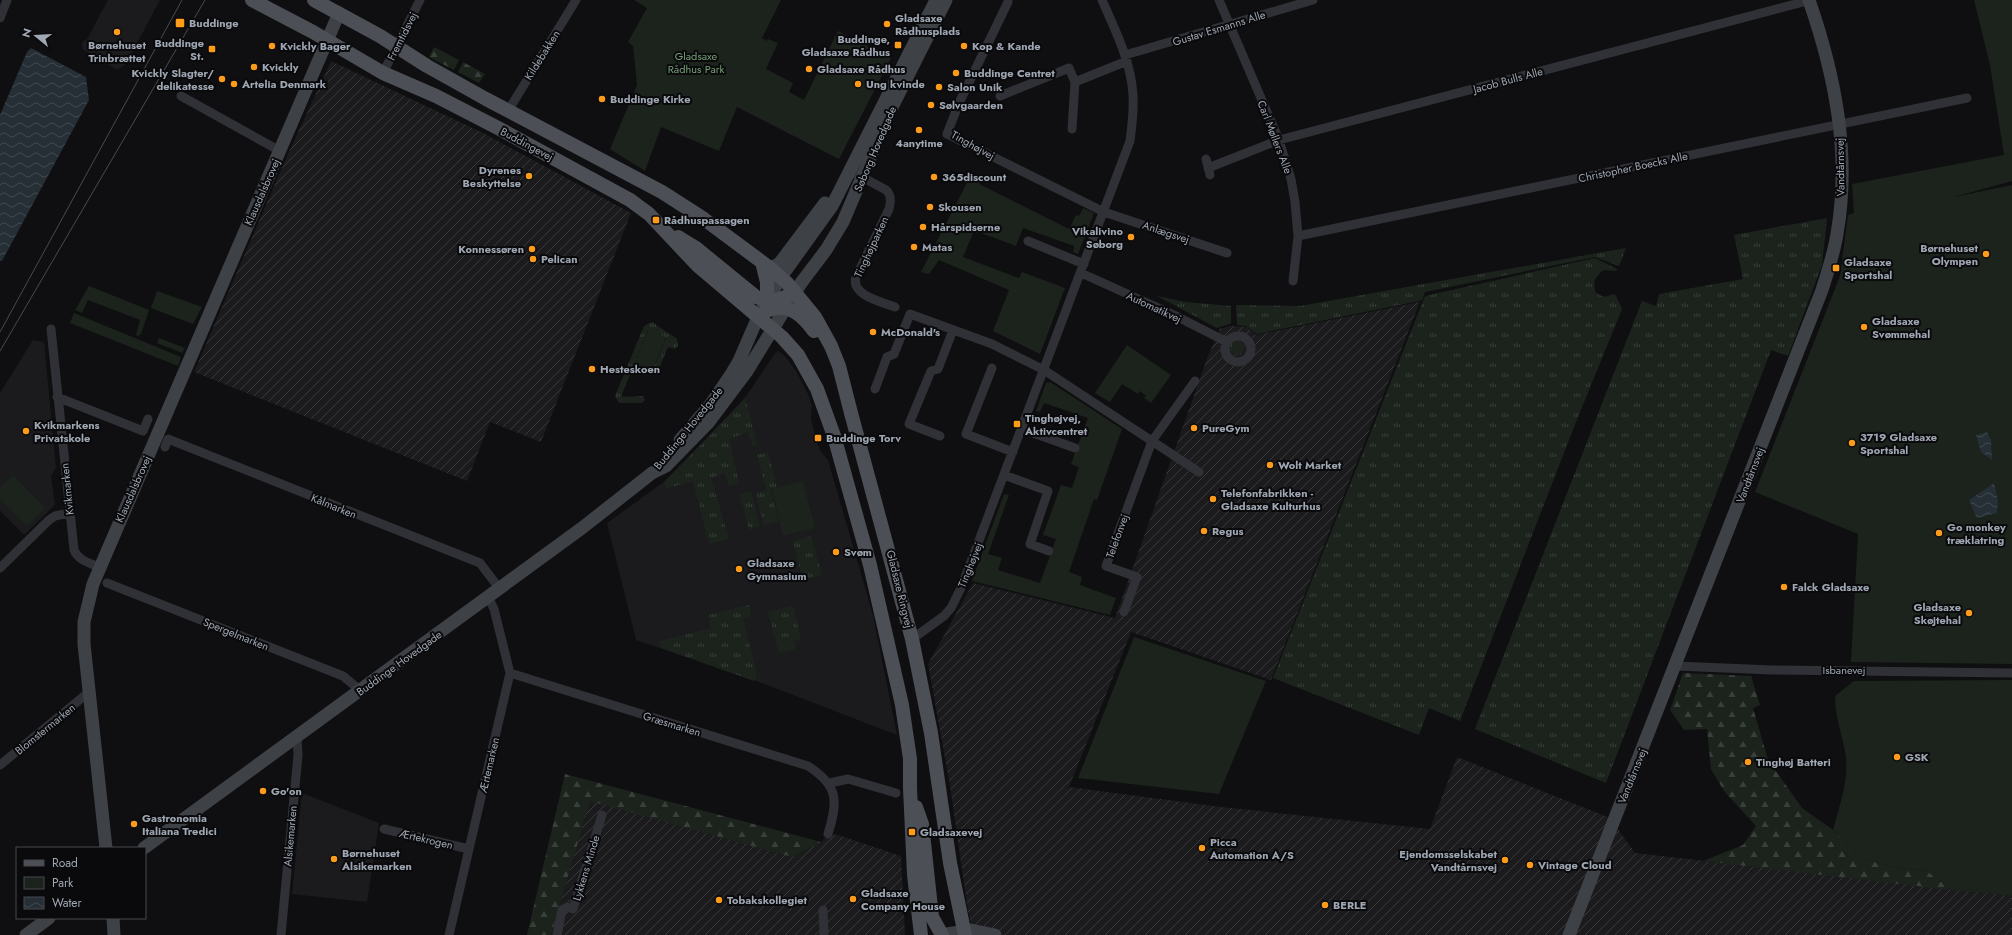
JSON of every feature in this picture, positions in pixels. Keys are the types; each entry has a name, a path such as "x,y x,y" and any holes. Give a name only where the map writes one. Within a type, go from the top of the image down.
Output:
{"main road":[{"name":"Buddingevej","path":"252,0 327,40 383,73 464,110 630,200 662,228 698,266 773,315"},
{"name":"Buddingevej","path":"314,0 338,17 380,36 396,47 508,110 662,192 766,265"},
{"path":"662,228 696,248 752,294 773,315 817,389 834,436 870,565 902,704 910,759 910,788 917,910 921,935"},
{"path":"766,265 766,276 773,315"},
{"name":"Gladsaxe Ringvej","path":"766,265 788,284 815,317 831,346 847,389 851,413 912,639 931,733 950,863 965,933"},
{"path":"773,315 788,284"},
{"path":"773,315 805,319 830,357 847,389"},
{"path":"910,788 922,824 932,917 941,935"}],"street":[{"path":"0,18 6,0"},
{"name":"Fremtidsvej","path":"383,73 420,0"},
{"name":"Kildebakken","path":"508,110 576,0"},
{"name":"Søborg Hovedgade","path":"788,284 839,192 936,0"},
{"name":"Søborg Hovedgade","path":"788,284 839,229 863,178 890,112 946,0"},
{"name":"Tinghøjvej","path":"912,639 944,616 951,608 961,588 1081,274 1130,141 1133,94 1126,58 1102,0"},
{"name":"Carl Møllers Alle","path":"1219,0 1279,140 1291,179 1298,236 1293,281"},
{"name":"Gustav Esmanns Alle","path":"1126,58 1293,3 1313,0"},
{"name":"Vandtårnsvej","path":"1569,935 1676,666 1822,290 1833,253 1840,207 1842,157 1840,125 1832,76 1810,0"},
{"name":"Jacob Bulls Alle","path":"1208,168 1279,140 1810,0"},
{"name":"Tinghøjvej","path":"1008,2 959,103 947,134 1104,212"},
{"name":"Klausdalsbrovej","path":"106,847 84,644 84,622 88,601 99,567 338,17"},
{"path":"1075,82 1126,58"},
{"path":"1000,96 1069,68 1075,82 1072,129"},
{"name":"Klausdalsbrovej","path":"181,96 280,151"},
{"name":"Christopher Boecks Alle","path":"1298,236 1967,98"},
{"path":"766,265 779,264 849,170 863,178"},
{"name":"Tinghøjparken","path":"863,178 888,192 891,204 856,277 855,285 859,292 895,307"},
{"name":"Anlægsvej","path":"1104,212 1227,253"},
{"path":"1028,241 1084,264"},
{"name":"Automatikvej","path":"1081,274 1174,315 1227,342"},
{"name":"Buddinge Hovedgade","path":"145,847 361,691 582,528 652,474 666,466 708,423 747,371 788,284"},
{"path":"875,389 887,357 894,354 910,314 992,344 1044,370 1199,472"},
{"name":"Buddinge Hovedgade","path":"652,474 660,460 711,404 739,361 773,315"},
{"name":"Kvikmarken","path":"51,329 74,550 76,555 99,567"},
{"path":"940,436 909,424 931,371 938,369 953,330"},
{"path":"992,368 966,434 1013,452"},
{"name":"Telefonvej","path":"1124,612 1137,577 1106,566 1152,441 1195,381"},
{"path":"57,397 143,430 148,419"},
{"path":"1022,429 1075,448"},
{"name":"Kålmarken","path":"165,447 168,439 480,564 494,592"},
{"path":"1004,476 1048,491 1030,544 1049,551"},
{"path":"0,568 49,520 55,516 70,513"},
{"name":"Spergelmarken","path":"107,583 343,676 361,691"},
{"name":"Ærtemarken","path":"449,935 510,673 494,609 494,592"},
{"name":"Isbanevej","path":"1676,666 1772,670 2012,673"},
{"name":"Græsmarken","path":"510,673 808,766 830,783"},
{"name":"Blomstermarken","path":"0,765 89,692"},
{"name":"Alsikemarken","path":"281,935 298,755 297,738"},
{"path":"828,834 833,816 834,798 830,783 848,779 896,793"},
{"name":"Lykkens Minde","path":"557,935 562,910 567,907 574,909 602,815"},
{"name":"Ærtekrogen","path":"384,829 469,849"},
{"path":"823,910 824,935"},
{"path":"26,935 48,919"},
{"path":"113,919 114,935"},
{"path":"941,935 981,931 995,935"}],"shaded area":[{"name":"Børnehuset Trinbrættet","path":"108,0 160,0 126,64 117,70 82,49 83,46 81,45 84,40 86,41"},
{"path":"331,61 483,133 631,213 541,442 490,422 467,481 194,372 288,154"},
{"path":"1420,302 1271,680 1131,632 1069,787 1221,807 1430,829 1457,757 1610,818 1635,853 2012,896 2012,935 974,935 968,911 950,786 928,664 973,583 1115,618 1208,356 1220,329 1230,326 1247,327 1256,335"},
{"name":"Kvikmarkens Privatskole","path":"33,340 44,342 56,468 51,476 55,505 24,535 0,511 0,393"},
{"name":"Gladsaxe Gymnasium","path":"778,351 785,356 796,371 809,396 812,407 811,418 816,440 820,450 828,460 873,615 897,735 749,678 636,640 607,523 665,481 745,398 775,353"},
{"name":"Børnehuset Alsikemarken","path":"302,793 379,823 367,902 292,894"},
{"path":"590,800 792,857 821,842 828,834 838,835 901,856 905,935 551,935"}],"green space":[{"name":"Gladsaxe Rådhus Park","path":"634,0 781,0 762,38 767,41 768,39 778,43 766,69 793,83 789,92 804,100 838,31 891,58 839,159 737,107 719,151 661,127 645,171 610,149 637,85 633,46 628,42 647,8"},
{"path":"1974,0 2012,0 2012,181 1954,197 2012,185 2012,664 1851,662 1858,534 1755,492 1840,276 1848,215 1854,213 1852,184 2004,155 1990,65"},
{"path":"434,47 459,60 454,70 429,57"},
{"path":"463,62 485,74 479,83 458,72"},
{"path":"971,175 981,180 979,184 1069,229 1076,215 1079,216 1083,208 1094,213 1078,254 1073,252 1074,246 1023,228 1016,246 981,233 973,233 963,257 1019,278 1022,272 1065,288 1040,354 993,331 1009,290 939,260 929,274 921,272"},
{"path":"1827,218 1822,265 1788,356 1771,350 1606,783 1475,729 1642,301 1656,306 1659,294 1743,279 1734,235"},
{"path":"1626,248 1619,266 1595,257 1425,292 1422,300 1419,301 1257,334 1246,326 1237,325 1236,305 1300,306"},
{"path":"1595,258 1617,269 1616,271 1604,270 1598,275 1594,283 1596,293 1604,297 1615,294 1622,309 1574,427 1460,721 1429,708 1419,735 1273,678 1425,296"},
{"path":"89,286 149,310 141,334 138,336 136,335 140,320 88,300 82,313 75,310"},
{"path":"157,291 202,307 193,324 151,308"},
{"path":"1157,296 1186,302 1231,306 1231,323 1217,328"},
{"path":"74,313 181,357 178,366 70,323"},
{"path":"652,322 677,339 678,346 675,349 668,347 658,371 654,371 653,370 666,338 648,330 622,394 623,397 643,396 645,400 642,403 619,403 615,396 644,326"},
{"path":"648,330 666,337 652,372 634,364"},
{"path":"159,338 185,348 182,353 157,343"},
{"path":"1234,341 1240,341 1244,345 1244,351 1240,355 1234,355 1230,351 1230,345"},
{"path":"1127,345 1171,375 1151,403 1144,398 1146,396 1140,391 1138,394 1122,384 1110,402 1095,393"},
{"path":"1050,382 1122,429 1097,500 1094,499 1069,572 1082,577 1080,585 1116,598 1110,615 972,581 1004,494 1009,495 988,554 1002,558 998,570 1040,583 1056,539 1043,535 1061,485 1072,488 1079,467 1071,464 1088,418 1044,403 1040,412 1036,411 1046,383"},
{"path":"745,398 757,445 753,446 748,432 729,439 739,483 729,486 725,473 711,478 729,539 709,544 693,481 666,489 665,481"},
{"path":"768,452 777,487 770,489 779,521 764,525 755,493 766,490 757,455"},
{"path":"13,475 45,508 27,526 0,499 0,487"},
{"path":"803,481 815,528 783,536 772,489"},
{"path":"751,491 760,526 749,530 740,494"},
{"path":"811,536 822,575 803,580 793,541"},
{"path":"749,605 751,616 743,618 757,676 754,681 661,648 660,641 711,628 708,615"},
{"path":"793,606 801,639 793,641 795,649 779,653 768,612"},
{"path":"1134,637 1266,681 1219,794 1078,778"},
{"path":"1683,673 1751,676 1760,705 1753,708 1768,760 1802,808 1833,830 1864,859 1896,868 1927,871 1952,890 1703,861 1743,845 1756,826 1724,791 1711,769 1707,729 1684,730 1670,710"},
{"path":"2012,680 2012,896 1952,890 1927,871 1896,868 1864,859 1833,830 1844,790 1846,771 1845,751 1837,717 1835,696 1854,681"},
{"path":"565,774 821,842 792,857 590,801 551,935 527,935"}],"water":[{"path":"31,48 86,77 89,100 2,261 0,261 0,115 27,52"},
{"path":"1987,432 1991,440 1992,460 1981,452 1976,435"},
{"path":"1994,483 1998,501 1997,513 1977,518 1969,500"}],"tram line":[{"path":"0,332 182,0"},
{"path":"0,351 205,0"}],"place":[{"name":"Buddinge","path":"180,23"},
{"name":"Gladsaxe Rådhusplads","path":"887,24"},
{"name":"Børnehuset Trinbrættet","path":"117,32"},
{"name":"Buddinge, Gladsaxe Rådhus","path":"898,45"},
{"name":"Kvickly Bager","path":"272,46"},
{"name":"Kop & Kande","path":"964,46"},
{"name":"Buddinge St.","path":"212,49"},
{"name":"Kvickly","path":"254,67"},
{"name":"Gladsaxe Rådhus","path":"809,69"},
{"name":"Buddinge Centret","path":"956,73"},
{"name":"Kvickly Slagter/ delikatesse","path":"222,79"},
{"name":"Artelia Denmark","path":"234,84"},
{"name":"Ung kvinde","path":"858,84"},
{"name":"Salon Unik","path":"939,87"},
{"name":"Buddinge Kirke","path":"602,99"},
{"name":"Sølvgaarden","path":"931,105"},
{"name":"4anytime","path":"919,130"},
{"name":"Dyrenes Beskyttelse","path":"529,176"},
{"name":"365discount","path":"934,177"},
{"name":"Skousen","path":"930,207"},
{"name":"Rådhuspassagen","path":"656,220"},
{"name":"Hårspidserne","path":"923,227"},
{"name":"Vikalivino Søborg","path":"1131,237"},
{"name":"Matas","path":"914,247"},
{"name":"Konnessøren","path":"532,249"},
{"name":"Børnehuset Olympen","path":"1986,254"},
{"name":"Pelican","path":"533,259"},
{"name":"Gladsaxe Sportshal","path":"1836,268"},
{"name":"Gladsaxe Svømmehal","path":"1864,327"},
{"name":"McDonald's","path":"873,332"},
{"name":"Hesteskoen","path":"592,369"},
{"name":"Tinghøjvej, Aktivcentret","path":"1017,424"},
{"name":"PureGym","path":"1194,428"},
{"name":"Kvikmarkens Privatskole","path":"26,431"},
{"name":"Buddinge Torv","path":"818,438"},
{"name":"3719 Gladsaxe Sportshal","path":"1852,443"},
{"name":"Wolt Market","path":"1270,465"},
{"name":"Telefonfabrikken - Gladsaxe Kulturhus","path":"1213,499"},
{"name":"Regus","path":"1204,531"},
{"name":"Go monkey træklatring","path":"1939,533"},
{"name":"Svøm","path":"836,552"},
{"name":"Gladsaxe Gymnasium","path":"739,569"},
{"name":"Falck Gladsaxe","path":"1784,587"},
{"name":"Gladsaxe Skøjtehal","path":"1969,613"},
{"name":"GSK","path":"1897,757"},
{"name":"Tinghøj Batteri","path":"1748,762"},
{"name":"Go'on","path":"263,791"},
{"name":"Gastronomia Italiana Tredici","path":"134,824"},
{"name":"Gladsaxevej","path":"912,832"},
{"name":"Picca Automation A/S","path":"1202,848"},
{"name":"Børnehuset Alsikemarken","path":"334,859"},
{"name":"Ejendomsselskabet Vandtårnsvej","path":"1505,860"},
{"name":"Vintage Cloud","path":"1530,865"},
{"name":"Gladsaxe Company House","path":"853,899"},
{"name":"Tobakskollegiet","path":"719,900"},
{"name":"BERLE","path":"1325,905"}]}
